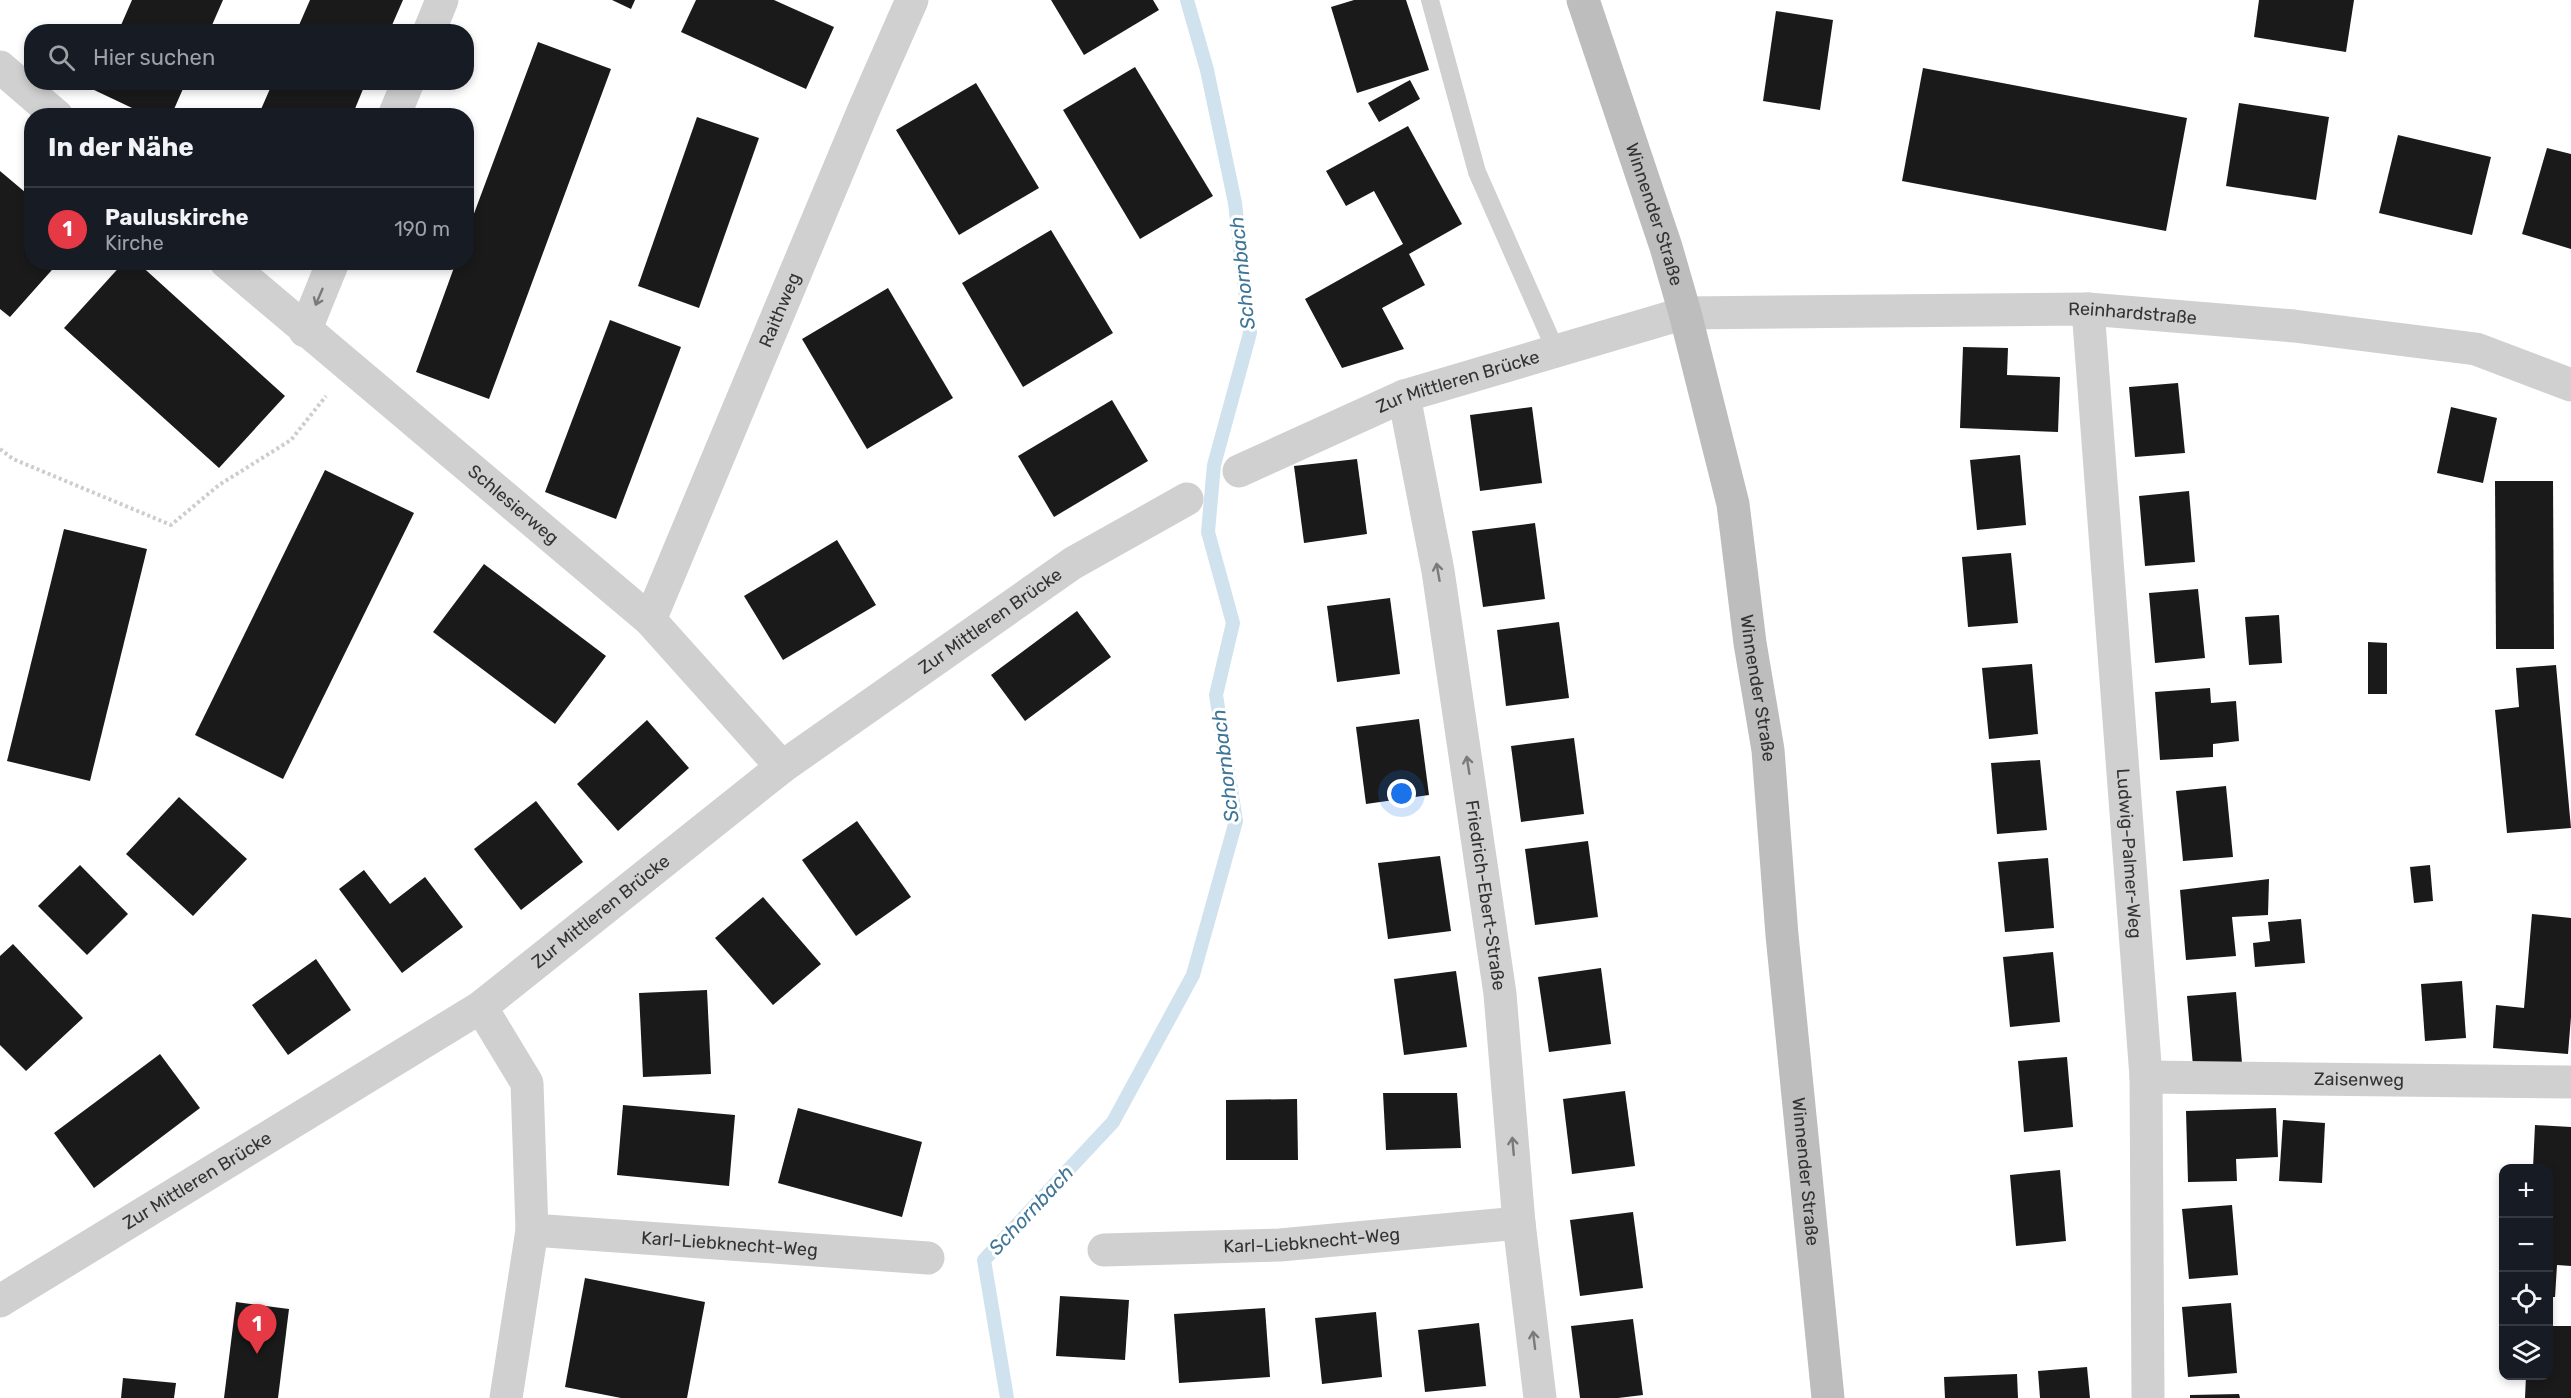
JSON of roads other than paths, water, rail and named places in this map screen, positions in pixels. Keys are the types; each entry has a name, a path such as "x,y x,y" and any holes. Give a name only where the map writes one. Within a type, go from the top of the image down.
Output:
{"street":[{"path":"432,24 442,0"},
{"name":"Raithweg","path":"650,620 859,120 912,0"},
{"name":"Winnender Straße","path":"1583,0 1666,248 1685,313 1733,504 1750,643 1768,750 1782,935 1828,1398"},
{"path":"0,67 24,88"},
{"path":"27,90 48,108"},
{"path":"397,108 405,90"},
{"name":"Schlesierweg","path":"235,270 650,620 782,767"},
{"path":"305,330 330,270"},
{"name":"Reinhardstraße","path":"1685,313 2088,309 2294,326 2476,349 2571,385"},
{"name":"Ludwig-Palmer-Weg","path":"2088,309 2146,1077 2148,1398"},
{"name":"Zur Mittleren Brücke","path":"1239,471 1404,396 1685,313"},
{"name":"Friedrich-Ebert-Straße","path":"1404,396 1438,571 1473,792 1500,994 1519,1223 1539,1398"},
{"name":"Zur Mittleren Brücke","path":"0,1300 481,1007 782,767 1073,563 1187,499"},
{"path":"481,1007 527,1083 532,1230 506,1398"},
{"name":"Zaisenweg","path":"2146,1077 2571,1082"},
{"name":"Karl-Liebknecht-Weg","path":"1104,1250 1280,1245 1519,1223"},
{"name":"Karl-Liebknecht-Weg","path":"532,1230 928,1258"}],"lane":[{"path":"1431,0 1477,171 1556,351"}],"waterway":[{"name":"Schornbach","path":"1007,1398 984,1260 1113,1122 1193,975 1236,821 1216,695 1233,623 1208,532 1214,465 1250,333 1235,203 1207,70 1187,0"}],"place":[{"name":"Pauluskirche","path":"257,1354"}]}
